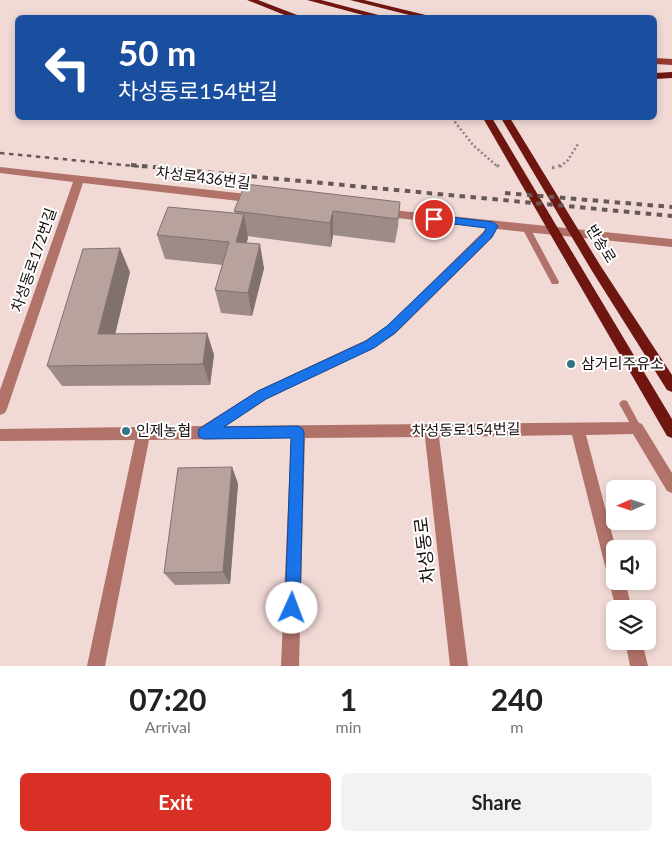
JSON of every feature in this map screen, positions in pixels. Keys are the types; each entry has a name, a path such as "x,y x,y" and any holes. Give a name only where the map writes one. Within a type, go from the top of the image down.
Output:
{"main road":[{"path":"251,0 293,15"},
{"path":"311,0 374,15"},
{"path":"354,0 421,15"},
{"path":"657,61 672,62"},
{"path":"657,76 672,75"},
{"path":"488,120 672,432"},
{"name":"반송로","path":"506,120 596,268 672,386"}],"street":[{"name":"차성로436번길","path":"0,170 266,200"},
{"name":"차성동로172번길","path":"0,409 79,178"},
{"path":"375,212 493,226 672,243"},
{"path":"204,433 262,395 370,344 391,330 488,235 493,226"},
{"path":"636,428 672,486"},
{"name":"차성동로154번길","path":"0,435 636,428"},
{"path":"577,429 606,540"},
{"name":"차성동로","path":"431,430 459,666"},
{"path":"290,666 298,432"},
{"path":"96,666 143,434"},
{"path":"635,650 639,666"}],"lane":[{"path":"526,228 555,282"},
{"path":"624,404 636,428"}],"building":[{"path":"245,184 400,202 398,219 333,211 330,223 234,211"},
{"path":"168,207 244,214 236,242 260,244 248,293 215,290 229,242 157,235"},
{"path":"120,248 98,334 207,333 203,364 47,366 83,249"},
{"path":"232,467 223,572 164,573 178,468"}],"railway":[{"path":"0,153 144,167"},
{"path":"131,165 672,216"},
{"path":"505,193 672,207"}],"place":[{"name":"삼거리주유소","path":"571,364"},
{"name":"인제농협","path":"126,431"}],"route":[{"path":"292,608 298,432 204,433 262,395 370,344 391,330 488,235 493,226 434,219"}]}
